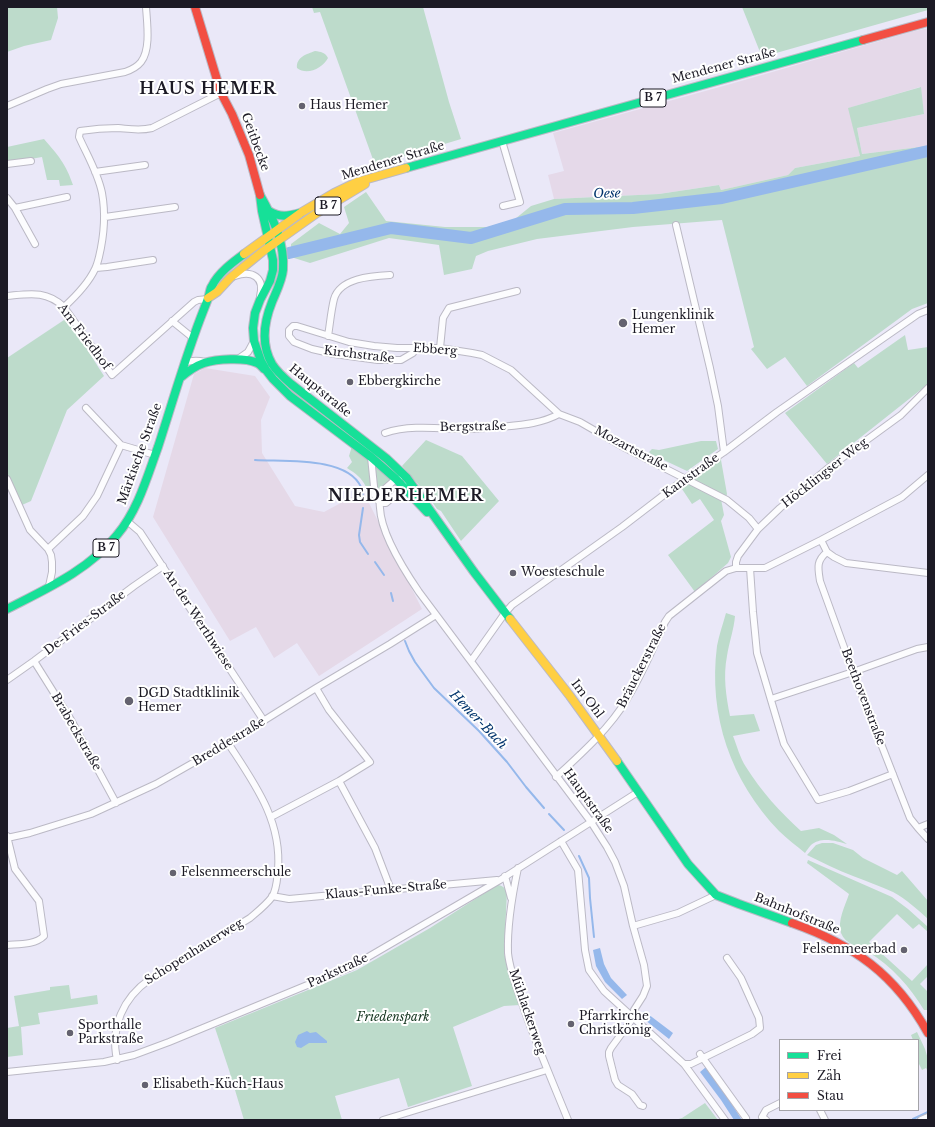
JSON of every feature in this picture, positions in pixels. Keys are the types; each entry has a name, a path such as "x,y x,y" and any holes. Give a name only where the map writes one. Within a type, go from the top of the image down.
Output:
{"main road":[{"name":"Geitbecke","path":"195,7 221,93 241,133 249,155 260,196 268,236"},
{"name":"Mendener Straße","path":"276,230 300,213 336,192 357,182 928,22"},
{"name":"Märkische Straße","path":"208,298 270,246 339,199 379,176"},
{"name":"Geitbecke","path":"260,196 269,211 276,230"},
{"path":"269,211 275,216 300,213"},
{"name":"Märkische Straße","path":"7,609 78,570 106,548 127,521 142,490 155,455 184,363 211,286 254,245 276,230"},
{"name":"Hauptstraße","path":"276,230 283,261 283,272 269,309 264,333 267,351 272,364 280,374 387,459 406,478"},
{"name":"Hauptstraße","path":"268,236 273,260 273,270 270,281 255,313 253,328 254,341 257,351 266,370 277,384 372,457 403,488"},
{"name":"Hauptstraße","path":"179,379 185,372 202,361 238,359 253,361 266,370"},
{"name":"Im Ohl","path":"406,478 505,613 599,735 688,864 716,894"},
{"name":"Im Ohl","path":"403,488 437,520"},
{"name":"Bahnhofstraße","path":"716,894 740,905 822,935 861,957 878,969 892,982 914,1009 928,1033"}],"street":[{"path":"7,106 61,84 125,72 141,63 146,53 148,37 146,7"},
{"path":"64,307 77,295 96,268 102,244 104,217 102,193 96,172 78,137 80,131 94,128 144,130 152,128 221,93"},
{"path":"502,141 520,202 503,206"},
{"path":"7,164 31,161"},
{"path":"96,172 145,165"},
{"path":"15,208 67,197"},
{"path":"7,198 15,208 35,244"},
{"path":"104,217 175,207"},
{"path":"676,225 710,368 718,406 724,452"},
{"path":"96,268 153,260"},
{"name":"Hauptstraße","path":"230,278 242,274 256,276 262,286 260,300"},
{"path":"328,336 334,300 342,287 350,282 373,276 390,275"},
{"path":"440,348 443,318 449,308 517,291"},
{"name":"Am Friedhof","path":"7,296 32,294 44,295 58,301 64,307 112,376 172,321"},
{"path":"202,361 195,356 192,340 172,321 194,302 208,298"},
{"name":"Kantstraße","path":"471,661 512,605 777,412 912,318 928,310"},
{"name":"Ebberg","path":"293,326 349,342 374,346 396,348 440,348 477,354 511,370 559,414"},
{"name":"Kirchstraße","path":"293,326 289,330 289,336 294,342 312,349 334,354 378,360 401,360 413,353 416,347"},
{"path":"238,359 248,352 254,341"},
{"name":"Hauptstraße","path":"184,363 192,360 202,361"},
{"name":"Höcklingser Weg","path":"736,568 738,556 758,529 780,508 827,469 900,415 928,388"},
{"path":"301,403 306,396"},
{"path":"86,408 121,445 155,455"},
{"name":"Bergstraße","path":"385,433 396,429 429,427 460,429 517,426 546,420 559,414"},
{"name":"Mozartstraße","path":"559,414 580,422 625,448 727,500 749,518 758,529"},
{"path":"48,549 83,516 97,496 121,445"},
{"name":"Hauptstraße","path":"372,457 375,496 380,503 381,517 385,531 397,558 407,575 591,822 615,862 624,886 644,965 646,986 643,996 634,1010 633,1018 611,1048 609,1056 615,1080 618,1085 632,1094 640,1105 643,1106"},
{"name":"Bräuckerstraße","path":"556,777 605,729 627,700 669,616 726,571 736,568 765,568 902,497 928,475"},
{"path":"7,478 30,530 48,549 52,562 52,572 49,586"},
{"path":"406,478 403,488 386,503 380,503 381,492 396,480 406,478"},
{"name":"An der Werthwiese","path":"127,521 140,532 264,721"},
{"path":"821,540 827,552 846,563 928,573"},
{"name":"Beethovenstraße","path":"827,552 822,556 818,565 820,581 853,672 910,818 928,839"},
{"name":"De-Fries-Straße","path":"7,680 134,586 164,568"},
{"path":"750,568 752,612 758,653 784,744 818,800 849,791 893,774"},
{"name":"Breddestraße","path":"7,837 30,832 91,814 156,784 228,743 436,615"},
{"path":"771,699 917,649 928,647"},
{"name":"Brabeckstraße","path":"34,661 71,720 116,803"},
{"path":"271,817 339,781 370,762 328,710 316,688"},
{"path":"228,743 263,799 271,817 275,833 278,858 276,885 272,896"},
{"path":"339,781 375,848 392,890"},
{"name":"Parkstraße","path":"7,1072 78,1066 117,1060 134,1055 351,968 500,880 638,792"},
{"path":"918,828 928,824"},
{"path":"7,837 14,869 39,901 44,931 44,936 35,942 7,945"},
{"path":"561,841 578,870 585,950 589,970 604,991 684,1064 725,1120"},
{"name":"Mühlackerweg","path":"518,868 508,934 508,954 512,972 530,1026 568,1120"},
{"name":"Mühlackerweg","path":"505,876 512,900"},
{"name":"Klaus-Funke-Straße","path":"272,896 289,899 500,880"},
{"path":"633,926 678,913 716,894"},
{"name":"Schopenhauerweg","path":"117,1060 116,1039 118,1021 132,994 150,979 250,918 261,909 272,896"},
{"path":"684,1064 692,1064 701,1056 752,1034 760,1028 759,1018 741,978 727,958"},
{"path":"701,1056 746,1118"},
{"path":"383,1120 547,1070"},
{"path":"766,1120 762,1117 766,1110 779,1104"},
{"path":"820,1111 825,1120"},
{"path":"922,1120 928,1117"}],"shaded area":[{"path":"928,28 928,146 862,154 857,128 924,114 920,87 849,108 860,156 795,168 788,175 721,190 719,185 659,194 554,199 548,175 564,171 553,133"},
{"path":"205,368 255,376 270,397 261,420 262,453 295,506 324,512 363,491 422,609 319,676 297,643 274,658 256,627 230,641 153,517 194,374"}],"green space":[{"path":"7,7 57,7 58,18 51,40 24,46 7,52"},
{"path":"312,7 423,7 449,102 461,139 375,165 320,12 314,13"},
{"path":"742,7 928,7 928,10 762,57"},
{"path":"315,51 324,53 327,56 328,58 326,62 319,68 310,71 297,68 298,61 300,59"},
{"path":"921,87 924,114 857,128 862,154 928,146 928,303 912,309 807,386 785,357 767,369 751,349 754,347 722,220 633,227 537,239 488,251 476,256 472,269 444,275 439,245 389,238 310,263 291,257 291,244 319,223 340,234 349,223 344,207 366,192 386,221 445,227 488,227 515,219 531,206 554,199 659,194 719,185 721,190 788,175 795,168 860,156 848,108"},
{"path":"44,139 61,160 73,185 60,186 59,180 47,180 42,157 7,163 7,147"},
{"path":"67,318 104,376 67,410 31,501 22,505 7,472 7,358"},
{"path":"905,335 908,350 928,347 928,384 827,464 785,413 854,363 858,368"},
{"path":"426,440 462,456 499,501 461,541 441,511 437,509 426,493 402,466"},
{"path":"701,441 716,441 718,449 687,471 649,452 652,449 659,450"},
{"path":"352,446 392,478 370,500 366,487 362,481 347,468 352,462 349,456"},
{"path":"722,455 721,460 727,494 726,497 689,478"},
{"path":"687,480 721,499 724,515 721,521 731,557 728,563 695,592 668,555 714,520 700,499 692,504 680,486"},
{"path":"726,613 735,616 725,671 726,694 730,716 754,714 760,731 733,736 740,756 752,776 771,801 801,831 819,828 834,835 847,844 829,840 819,841 811,845 805,853 785,837 762,812 736,769 720,722 716,697 715,672 717,646"},
{"path":"822,843 833,843 853,850 863,858 897,875 902,871 928,901 928,919 907,901 893,892 841,871 807,855 816,845"},
{"path":"808,860 892,897 928,927 928,932 919,924 913,929 897,914 869,942 912,981 928,964 928,976 920,984 928,992 928,1010 924,1010 913,993 893,970 868,952 849,943 843,937 840,924 849,894 807,863"},
{"name":"Friedenspark","path":"497,885 503,887 507,892 504,953 520,1005 504,1006 453,1027 472,1086 408,1107 399,1078 335,1096 342,1120 244,1120 215,1028 357,970 430,928"},
{"path":"69,985 71,999 97,995 98,1004 38,1013 40,1024 21,1027 23,1055 7,1057 7,1028 19,1026 14,996 50,990 50,987"},
{"path":"917,1032 925,1049 928,1059 928,1072 926,1068 922,1070 919,1064 919,1039 913,1039 911,1035"},
{"path":"705,1103 718,1120 675,1120 682,1118"}],"water":[{"path":"600,948 604,964 611,978 627,995 622,999 605,982 596,966 593,950"},
{"path":"644,1011 673,1033 669,1039 640,1016"},
{"path":"307,1031 310,1033 316,1032 327,1041 327,1043 309,1043 301,1048 297,1047 295,1042 298,1035"},
{"path":"706,1067 742,1120 734,1120 700,1072"}],"waterway":[{"name":"Oese","path":"289,253 391,228 471,238 565,209 633,208 722,198 928,151"},
{"name":"Hemer-Bach","path":"255,460 297,461 329,465 342,470 354,477 361,487 363,502"},
{"name":"Hemer-Bach","path":"363,508 359,535 360,542 368,554"},
{"name":"Hemer-Bach","path":"375,562 384,575"},
{"name":"Hemer-Bach","path":"391,593 393,601"},
{"name":"Hemer-Bach","path":"405,641 415,662 434,688 479,731 507,762 544,808"},
{"name":"Hemer-Bach","path":"549,814 564,830"},
{"name":"Hemer-Bach","path":"579,856 589,878 594,937"},
{"path":"913,1119 928,1112"}],"traffic: fast":[{"path":"406,168 863,40"},
{"path":"260,195 273,260 273,270 270,281 255,313 253,328 254,341 261,361 273,379 290,396 371,457 396,479 427,512"},
{"path":"260,195 277,231 283,260 283,270 279,286 269,310 265,333 266,349 272,364 291,384 387,459 407,478 474,572 510,619"},
{"path":"269,211 277,215 284,216 300,213"},
{"path":"7,609 52,586 80,569 106,547 117,535 131,515 146,481 158,447 185,360 208,300 211,288 222,272 244,254"},
{"path":"180,378 191,369 201,364 223,360 238,359 252,361 259,364 264,369"},
{"path":"617,761 688,864 716,895 792,923"}],"traffic: slow":[{"path":"244,254 302,212 334,193 357,182 406,168"},
{"path":"208,298 217,292 230,278 262,252 317,213 365,184"},
{"path":"510,619 570,696 617,761"}],"traffic: jam":[{"path":"195,7 221,93 232,114 249,155 260,195"},
{"path":"863,40 928,22"},
{"path":"792,923 835,941 871,964 902,994 928,1033"}],"place":[{"name":"Haus Hemer","path":"302,106"},
{"name":"Lungenklinik Hemer","path":"623,323"},
{"name":"Ebbergkirche","path":"350,382"},
{"name":"Woesteschule","path":"513,573"},
{"name":"DGD Stadtklinik Hemer","path":"129,701"},
{"name":"Felsenmeerschule","path":"173,873"},
{"name":"Felsenmeerbad","path":"904,950"},
{"name":"Pfarrkirche Christkönig","path":"571,1024"},
{"name":"Sporthalle Parkstraße","path":"70,1033"},
{"name":"Elisabeth-Küch-Haus","path":"145,1085"}],"district":[{"name":"HAUS HEMER","path":"208,89"},
{"name":"NIEDERHEMER","path":"406,496"}]}
